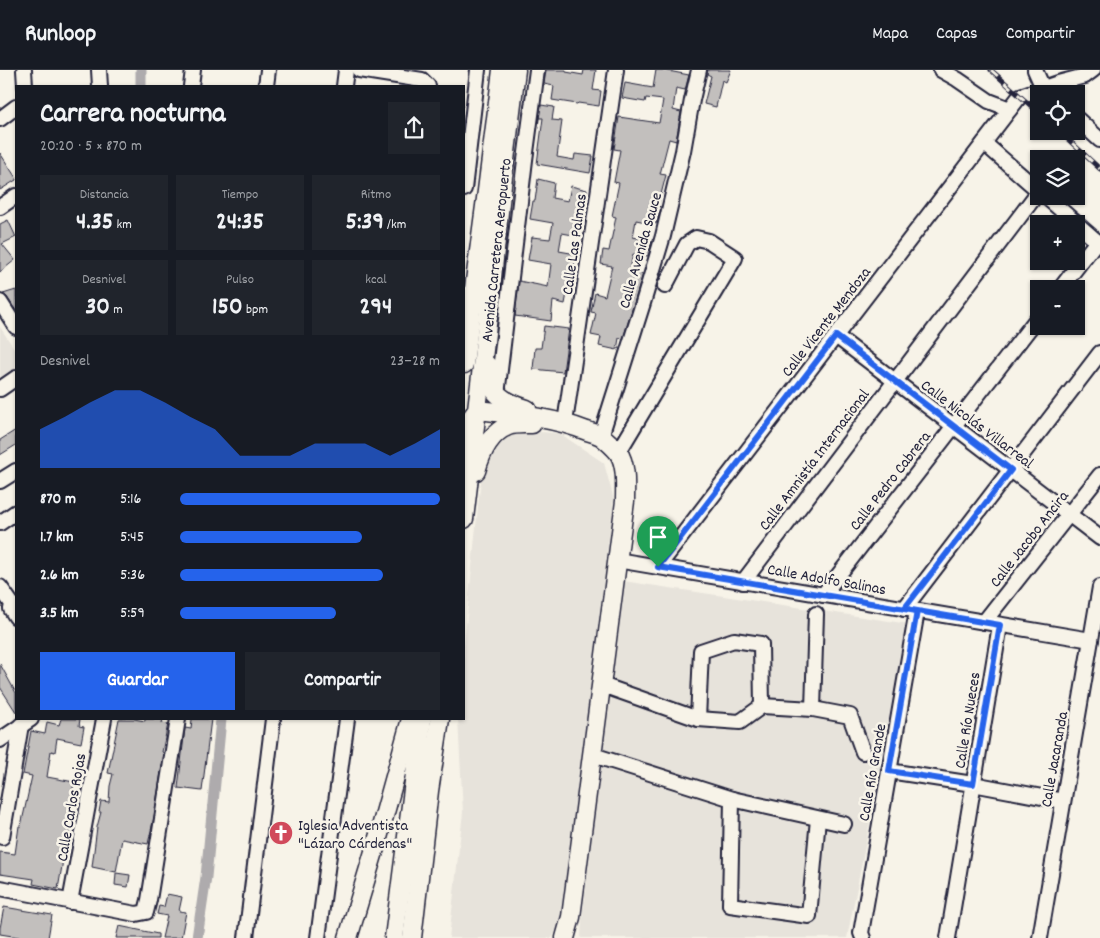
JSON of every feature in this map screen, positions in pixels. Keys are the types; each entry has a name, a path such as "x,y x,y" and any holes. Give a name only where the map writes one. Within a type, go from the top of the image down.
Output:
{"main road":[{"name":"Avenida Carretera Aeropuerto","path":"465,504 487,325 502,70"},
{"name":"Avenida Carretera Aeropuerto","path":"465,358 516,70"},
{"path":"487,325 488,376 491,387 497,395 507,402 601,436 618,453 623,463 625,501 572,917 572,938"},
{"path":"465,435 469,421 477,410 561,422"},
{"path":"465,509 483,451 493,436 508,426 561,422"},
{"path":"348,938 411,720"},
{"path":"394,938 422,720"},
{"path":"412,938 429,791 440,720"},
{"path":"565,938 572,917"}],"street":[{"path":"24,70 25,85"},
{"path":"99,70 100,85"},
{"path":"191,85 194,70"},
{"path":"266,85 268,70"},
{"path":"344,85 346,70"},
{"path":"359,70 422,80 427,85"},
{"path":"465,180 478,70"},
{"path":"497,395 537,70"},
{"name":"Calle Las Palmas","path":"561,422 616,70"},
{"name":"Calle Avenida Sauce","path":"601,436 663,236 683,151 699,70"},
{"path":"941,70 989,101 1010,109"},
{"path":"1035,70 1044,85"},
{"path":"1055,85 1085,76 1093,70"},
{"name":"Calle Vicente Mendoza","path":"658,567 1020,96 1030,94"},
{"path":"0,119 15,108"},
{"path":"1085,126 1100,140"},
{"path":"984,143 1030,183"},
{"path":"465,189 494,192"},
{"path":"0,207 15,197"},
{"name":"Calle Amnistía Internacional","path":"743,582 1030,203"},
{"path":"1055,205 1098,242 1067,280"},
{"path":"618,453 735,258 709,241 696,238 687,244 665,286"},
{"path":"0,302 15,325"},
{"name":"Calle Pedro Cabrera","path":"823,595 1030,328"},
{"name":"Calle Nicolás Villarreal","path":"836,336 1100,538"},
{"path":"911,610 1011,470 1100,353"},
{"path":"0,389 15,379"},
{"path":"0,481 15,471"},
{"name":"Calle Jacobo Ancira","path":"984,622 1100,475"},
{"path":"0,523 15,513"},
{"name":"Calle Adolfo Salinas","path":"617,560 1091,640"},
{"path":"0,587 15,607"},
{"name":"Calle Jacaranda","path":"1040,938 1100,587"},
{"name":"Calle Río Grande","path":"864,938 861,934 889,771 911,610"},
{"path":"813,709 816,614"},
{"name":"Calle Río Nueces","path":"948,938 1000,625"},
{"path":"698,720 701,651 734,640 761,644 762,706"},
{"path":"602,685 698,720 740,722 762,706 813,709 850,716 863,752"},
{"name":"Calle Carlos Rojas","path":"70,902 104,720"},
{"path":"0,888 136,914 146,912 178,720"},
{"path":"246,938 273,720"},
{"path":"318,938 347,720"},
{"path":"2,736 26,722"},
{"path":"2,837 4,807 26,722"},
{"path":"593,755 732,799 844,824"},
{"path":"889,771 1063,801"},
{"path":"732,799 730,905 809,916 818,819"}],"shaded area":[{"path":"0,327 15,350 15,372 0,382"},
{"path":"514,431 559,433 604,463 614,500 562,921 552,938 449,938 463,812 458,720 465,720 465,637 483,467 493,444"},
{"path":"623,581 909,624 847,938 581,938"}],"building":[{"path":"546,70 566,70 566,72 583,75 584,70 596,70 593,90 601,91 599,106 552,100 554,86 544,84"},
{"path":"656,70 689,75 685,90 676,88 673,110 681,112 676,141 669,139 660,174 666,175 658,206 661,207 656,224 636,220 633,237 652,241 648,256 633,254 630,271 643,274 623,339 619,338 617,350 599,346 601,337 591,335 596,313 591,312 595,293 605,296 612,266 601,264 603,250 609,251 616,217 612,216 619,183 614,182 620,150 614,149 619,117 659,123 663,100 646,98 645,102 622,98 625,83 653,88"},
{"path":"708,70 731,70 726,82 722,80 716,107 704,104 711,76 707,74"},
{"path":"541,105 554,107 552,120 562,121 557,157 574,160 575,154 593,156 590,173 537,164 543,118 539,118"},
{"path":"0,153 15,176 15,181 0,190"},
{"path":"538,179 554,183 552,198 568,201 571,186 587,190 585,199 580,198 573,235 562,233 559,251 576,254 572,283 569,283 565,304 553,301 551,321 515,316 519,281 548,287 551,264 528,260 532,237 550,239 553,223 530,219"},
{"path":"8,220 15,235 15,238 2,244 15,260 0,272 0,224"},
{"path":"15,290 15,309 7,297 3,294"},
{"path":"544,326 569,329 563,372 533,369 535,348 541,348"},
{"path":"15,431 15,446 0,455 0,440"},
{"path":"0,664 15,691 15,710 0,687"},
{"path":"61,720 80,720 79,726 84,727 81,743 57,738 55,752 51,751 47,777 74,782 69,812 69,836 66,836 58,889 33,884 34,879 0,874 0,852 15,854 19,826 21,826 32,776 23,774 31,731 45,734 47,722 59,725"},
{"path":"119,720 163,720 162,723 168,724 148,844 122,839 116,872 92,867 101,801 109,802 113,774 108,773"},
{"path":"192,720 211,720 202,791 178,788 185,728 191,729"},
{"path":"116,873 130,875 128,887 115,885"},
{"path":"167,894 182,897 179,911 186,912 181,938 162,938 167,916 157,914 159,906 164,907"},
{"path":"4,907 52,915 48,938 25,938 0,934"},
{"path":"119,926 158,934 158,938 116,938"}],"waterway":[{"path":"141,70 141,85"},
{"path":"197,938 206,877 221,720"}],"railway":[{"path":"991,70 1030,105"},
{"path":"1069,140 1100,169"}],"place":[{"name":"Iglesia Adventista \"Lázaro Cárdenas\"","path":"281,833"}],"route":[{"path":"658,567 836,336 1011,470 904,609 917,611 889,771 973,784 1000,625 904,609 658,567"}]}
